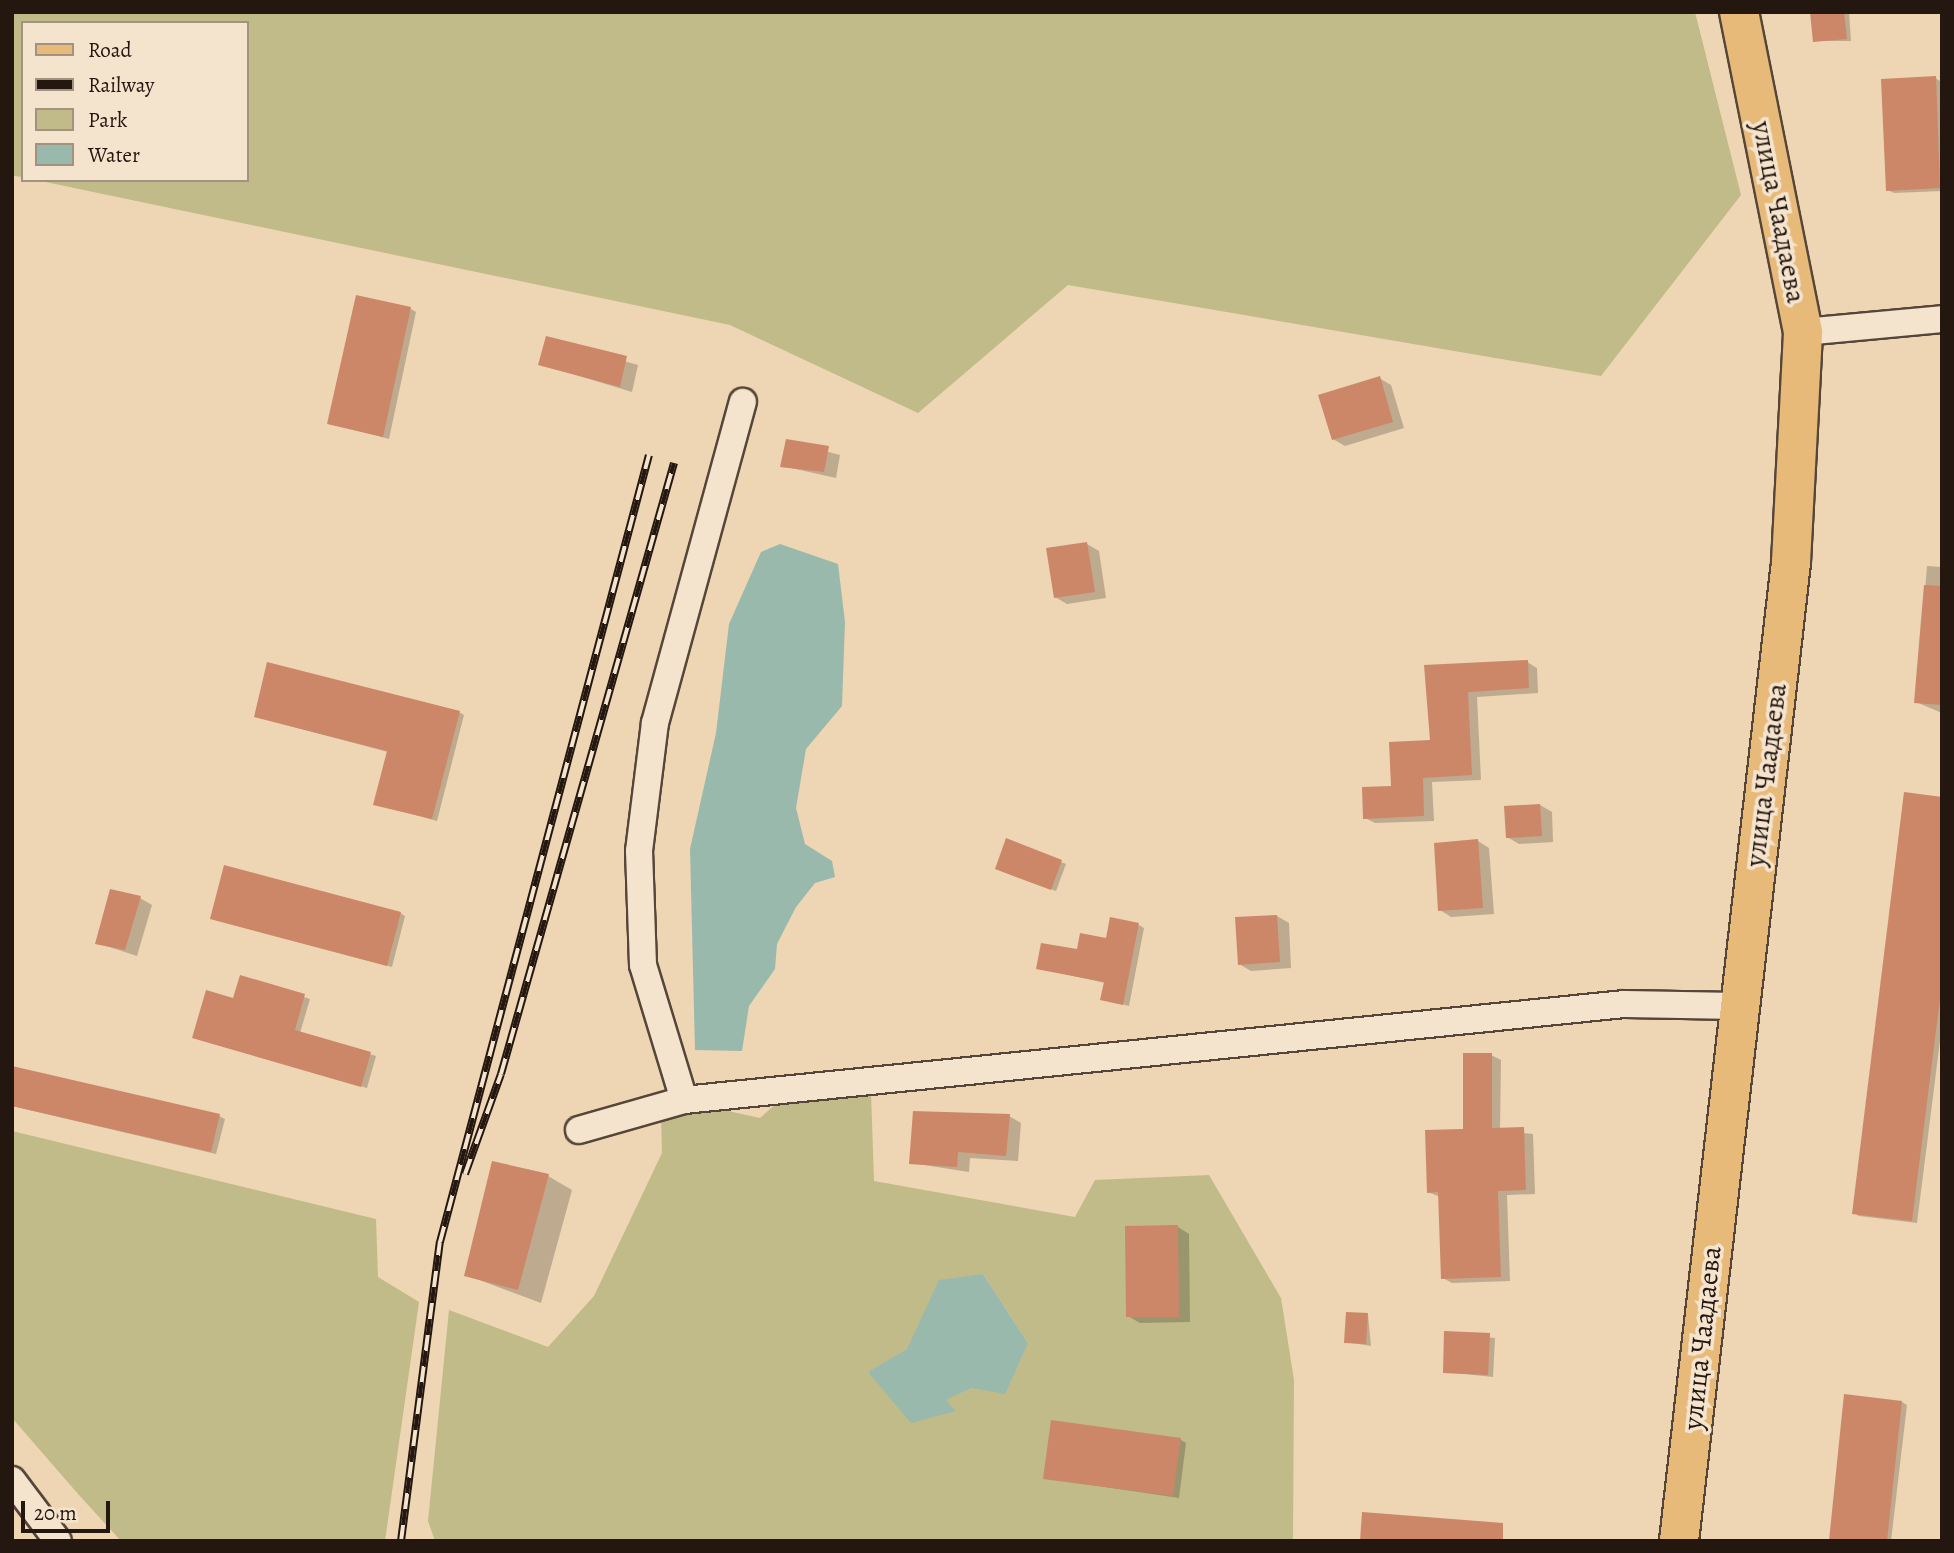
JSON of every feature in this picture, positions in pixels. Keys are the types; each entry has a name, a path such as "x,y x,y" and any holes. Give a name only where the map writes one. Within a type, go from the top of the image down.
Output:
{"main road":[{"name":"улица Чаадаева","path":"1679,1541 1790,562 1803,332 1739,12"}],"street":[{"path":"1803,332 1942,319"},
{"path":"684,1100 643,965 639,851 654,723 743,402"},
{"path":"579,1129 684,1100 1624,1004 1739,1006"},
{"path":"12,1480 58,1541"}],"green space":[{"path":"12,12 1695,12 1741,195 1601,376 1068,285 918,413 730,325 46,182 248,182 248,21 21,21 21,177 14,176 12,182"},
{"path":"871,1093 874,1181 1075,1217 1095,1180 1209,1175 1281,1298 1294,1380 1293,1541 435,1541 428,1521 449,1310 548,1347 594,1296 662,1153 661,1115 710,1107 760,1118 780,1100","holes":["983,1274 1028,1343 972,1388 945,1400 956,1411 868,1373 907,1349"]},
{"path":"12,1131 376,1219 378,1277 419,1302 385,1541 121,1541 79,1495 12,1418"}],"water":[{"path":"780,544 838,564 845,622 842,706 806,749 796,808 805,844 832,861 835,877 815,883 796,907 777,944 775,969 749,1006 742,1051 695,1050 690,849 716,733 729,624 761,552"},
{"path":"983,1274 1028,1343 1005,1394 972,1388 946,1400 956,1411 911,1423 868,1372 907,1349 939,1280"}],"building":[{"path":"1810,12 1844,12 1847,39 1813,42"},
{"path":"1936,76 1940,188 1886,191 1881,79"},
{"path":"356,295 411,307 383,437 327,424"},
{"path":"546,336 627,356 620,387 538,365"},
{"path":"1380,376 1393,422 1332,440 1318,395"},
{"path":"786,439 829,446 824,472 780,467"},
{"path":"1087,542 1095,592 1054,598 1046,548"},
{"path":"1924,585 1942,586 1942,705 1914,703"},
{"path":"1528,660 1529,688 1468,692 1472,775 1423,778 1424,816 1363,819 1362,787 1391,786 1389,742 1430,740 1424,665"},
{"path":"267,662 460,711 432,819 373,805 387,751 254,717"},
{"path":"1904,792 1942,797 1942,983 1912,1221 1852,1214"},
{"path":"1540,804 1542,836 1506,838 1504,806"},
{"path":"1006,838 1062,860 1051,890 995,869"},
{"path":"1478,839 1483,908 1438,911 1434,843"},
{"path":"224,865 401,912 387,966 210,919"},
{"path":"110,889 141,896 125,950 95,944"},
{"path":"1277,915 1280,962 1238,965 1235,917"},
{"path":"1110,917 1139,923 1123,1005 1100,1000 1104,982 1036,969 1041,943 1077,949 1080,933 1106,938"},
{"path":"240,975 305,994 295,1030 371,1052 361,1087 192,1038 206,990 233,998"},
{"path":"1463,1053 1492,1053 1492,1128 1524,1127 1526,1190 1498,1191 1501,1277 1441,1279 1438,1192 1427,1193 1425,1130 1463,1129"},
{"path":"12,1066 220,1114 211,1152 12,1106"},
{"path":"913,1111 1010,1114 1006,1156 958,1152 957,1167 909,1164"},
{"path":"492,1161 549,1174 518,1290 464,1276"},
{"path":"1178,1225 1179,1317 1126,1317 1125,1226"},
{"path":"1346,1312 1368,1313 1366,1344 1344,1343"},
{"path":"1444,1331 1490,1333 1488,1375 1443,1373"},
{"path":"1844,1394 1902,1401 1887,1541 1829,1541"},
{"path":"1051,1420 1181,1438 1173,1496 1043,1479"},
{"path":"1362,1512 1503,1523 1503,1541 1360,1541"}],"railway":[{"path":"401,1541 440,1242 649,455"},
{"path":"465,1174 501,1074 674,463"}]}
